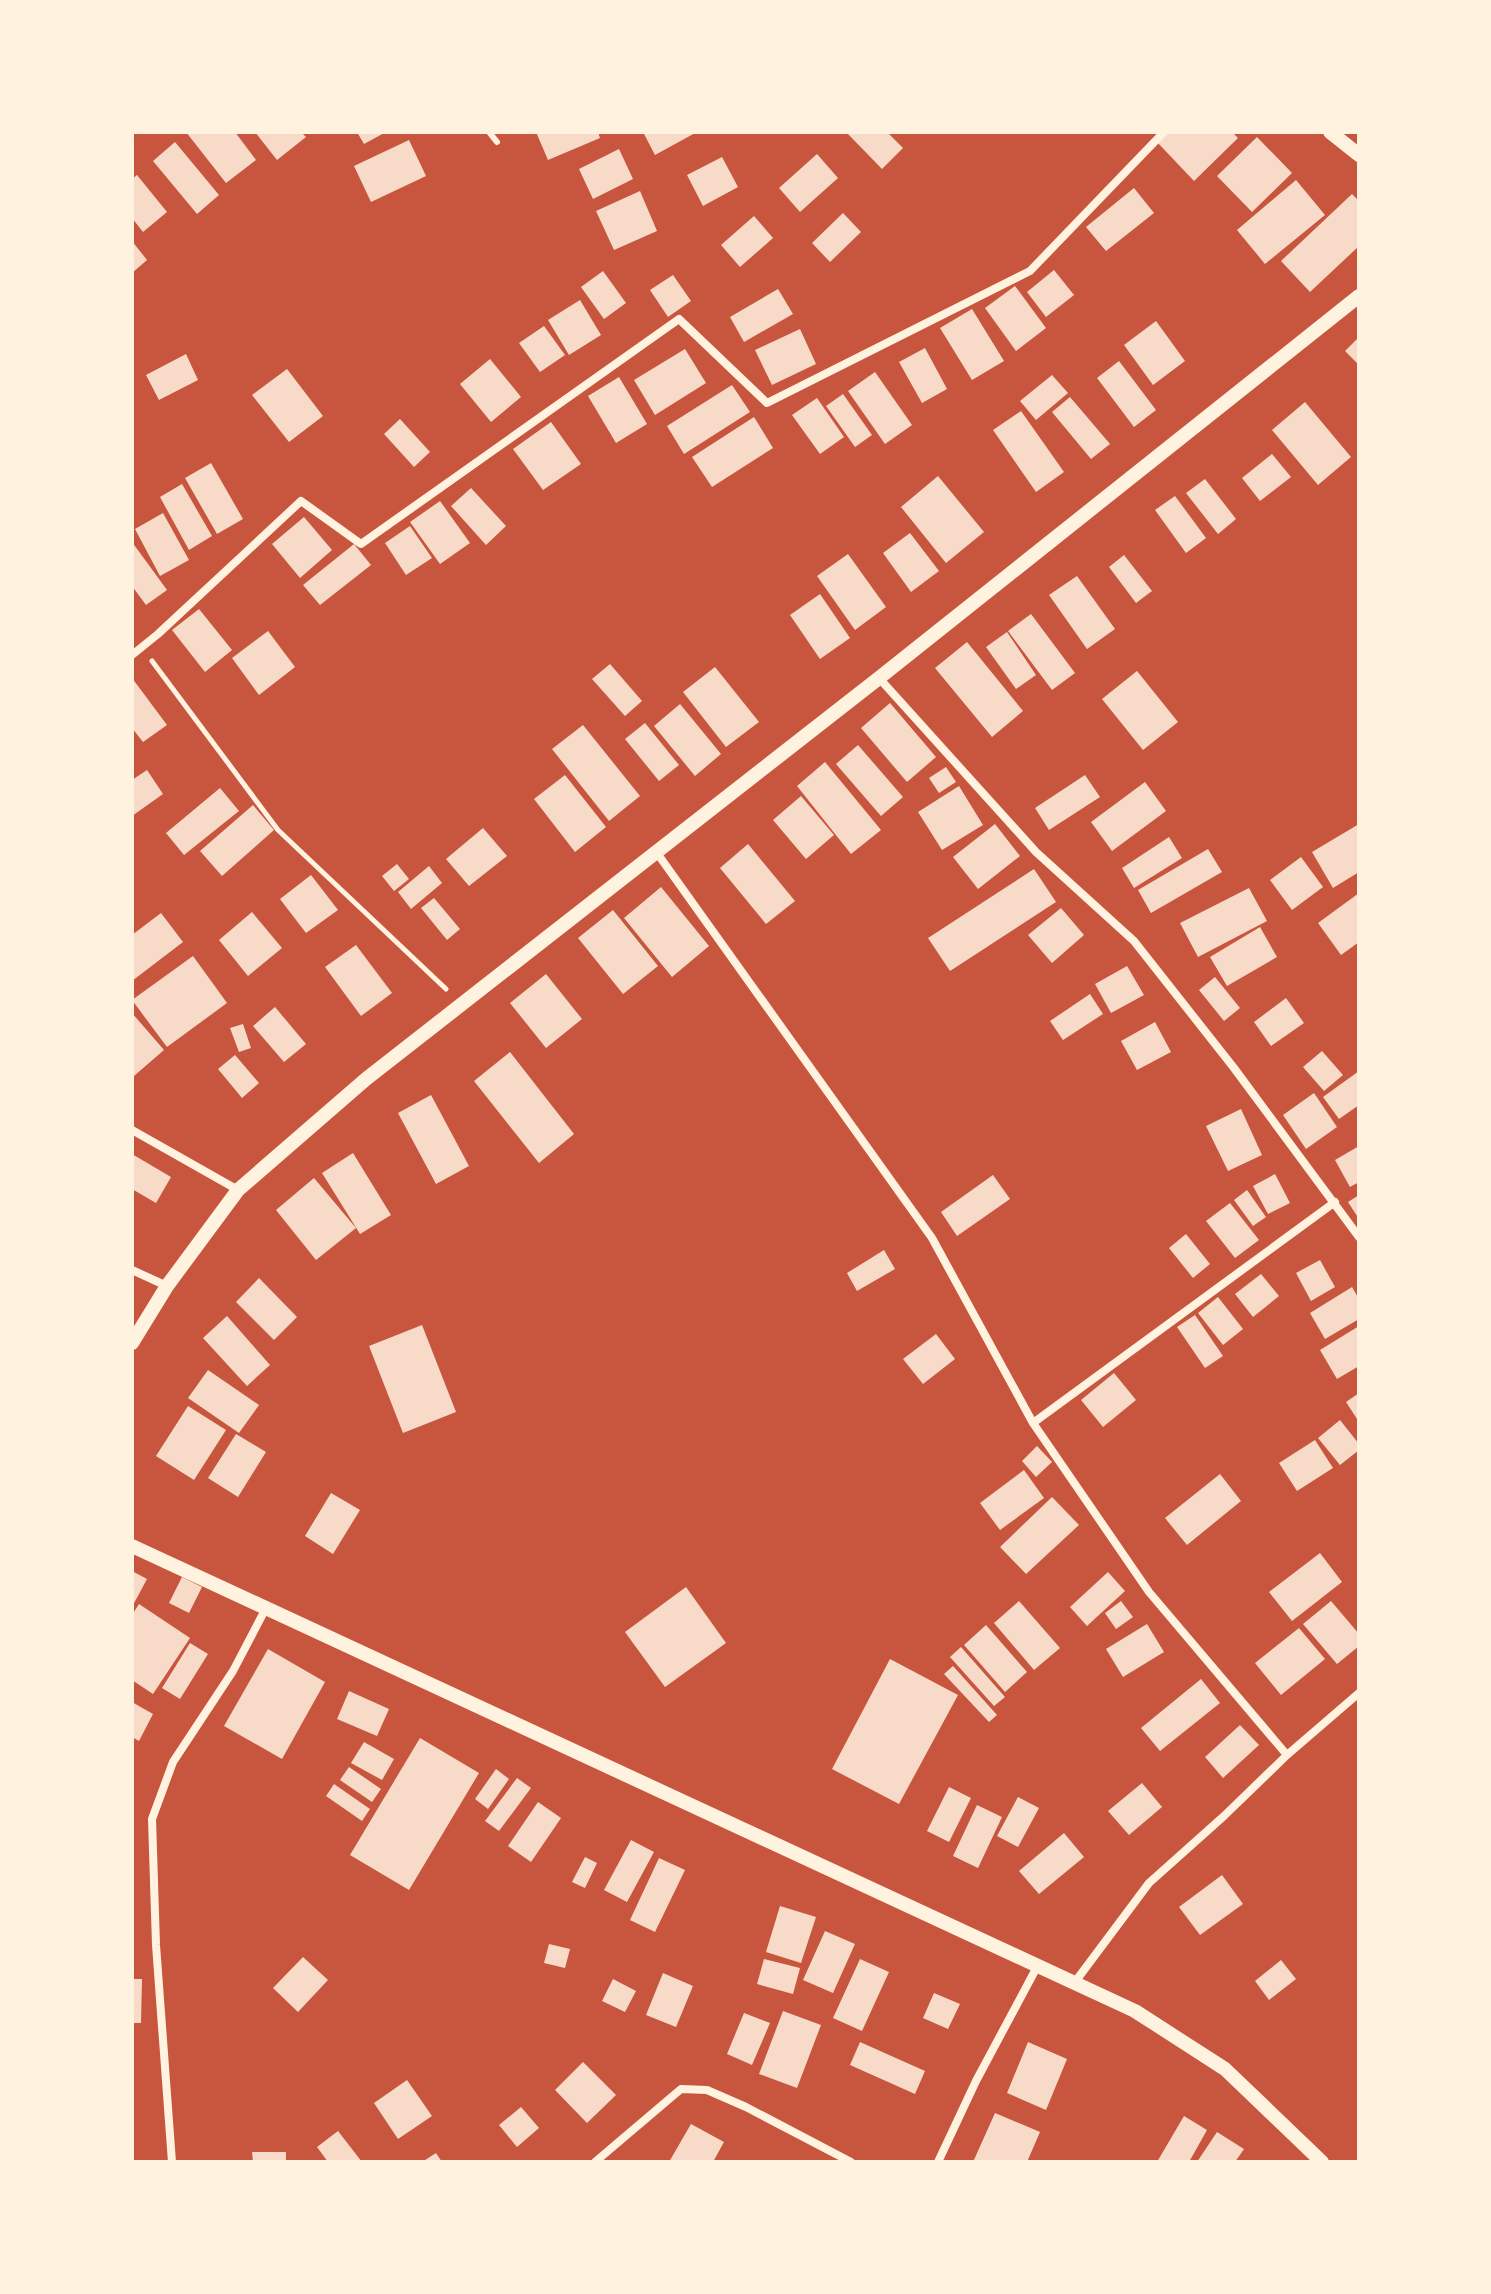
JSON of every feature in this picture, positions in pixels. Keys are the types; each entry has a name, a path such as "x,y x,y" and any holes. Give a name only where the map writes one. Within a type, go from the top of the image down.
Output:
{"street":[{"path":"132,655 301,501 361,544 679,319 767,403 1030,271 1164,132"},
{"path":"1330,132 1359,155"},
{"path":"132,1343 167,1286 238,1190 366,1079 879,678 1359,296"},
{"path":"879,678 1036,852 1134,941 1234,1068 1359,1237"},
{"path":"657,853 932,1238 1033,1423 1149,1592 1287,1755"},
{"path":"132,1130 238,1190"},
{"path":"1033,1423 1335,1202"},
{"path":"132,1270 167,1286"},
{"path":"132,1546 1135,2011 1225,2069 1322,2162"},
{"path":"172,2162 156,1945 152,1819 173,1762 233,1671 266,1608"},
{"path":"1075,1982 1149,1883 1359,1693"},
{"path":"938,2162 976,2081 1038,1965"},
{"path":"595,2162 681,2089 707,2090 851,2162"}],"lane":[{"path":"489,132 497,142"}],"path":[{"path":"142,647 278,830 462,1005"}],"building":[{"path":"186,132 235,132 256,160 226,183"},
{"path":"255,132 301,132 306,137 277,160"},
{"path":"357,132 386,132 364,144"},
{"path":"536,132 598,132 600,138 548,160"},
{"path":"643,132 697,132 655,155"},
{"path":"887,132 903,148 882,169 848,134"},
{"path":"1168,132 1232,132 1238,138 1194,181 1157,142"},
{"path":"1257,137 1292,173 1252,212 1217,176"},
{"path":"409,140 426,176 371,202 354,166"},
{"path":"175,142 219,195 197,214 153,161"},
{"path":"619,149 633,179 593,199 579,169"},
{"path":"817,154 838,178 800,212 779,188"},
{"path":"722,157 738,187 703,206 687,175"},
{"path":"137,175 167,212 143,232 132,218 132,179"},
{"path":"1296,180 1325,215 1265,264 1237,230"},
{"path":"1134,188 1154,213 1106,251 1086,227"},
{"path":"640,191 657,231 614,250 596,211"},
{"path":"1352,194 1359,201 1359,246 1310,292 1281,261"},
{"path":"843,213 861,232 830,262 812,243"},
{"path":"754,216 773,238 740,267 721,245"},
{"path":"132,241 147,260 132,273"},
{"path":"1054,270 1074,295 1046,317 1027,292"},
{"path":"603,271 626,303 604,319 581,287"},
{"path":"673,275 691,301 668,317 650,290"},
{"path":"1015,286 1046,328 1016,351 985,308"},
{"path":"778,289 793,314 744,342 730,317"},
{"path":"580,300 601,335 569,355 548,320"},
{"path":"972,309 1004,361 972,380 940,328"},
{"path":"1156,321 1185,361 1153,385 1124,345"},
{"path":"544,326 565,355 540,372 519,343"},
{"path":"800,329 816,364 772,385 755,350"},
{"path":"1359,337 1359,365 1345,351"},
{"path":"925,348 947,389 922,403 899,362"},
{"path":"685,349 706,383 655,415 634,380"},
{"path":"186,354 198,380 159,400 146,375"},
{"path":"490,359 521,397 491,422 460,384"},
{"path":"1119,361 1156,410 1134,427 1097,378"},
{"path":"287,369 323,416 289,442 252,395"},
{"path":"875,372 912,425 885,444 848,391"},
{"path":"1052,375 1068,393 1036,420 1020,401"},
{"path":"619,377 647,424 616,443 588,396"},
{"path":"732,385 750,412 684,454 667,426"},
{"path":"843,394 872,435 855,447 826,406"},
{"path":"1070,397 1110,444 1091,459 1052,412"},
{"path":"817,398 844,437 820,454 792,415"},
{"path":"1305,402 1351,457 1318,485 1272,430"},
{"path":"1021,411 1064,472 1036,492 993,430"},
{"path":"754,417 773,448 712,487 692,457"},
{"path":"400,419 430,452 414,467 384,434"},
{"path":"551,422 581,464 543,490 513,449"},
{"path":"1272,454 1291,477 1260,501 1242,478"},
{"path":"211,463 243,519 217,534 185,478"},
{"path":"938,476 984,532 946,563 901,507"},
{"path":"1205,479 1236,519 1218,534 1186,493"},
{"path":"182,484 212,536 189,550 160,497"},
{"path":"471,488 506,526 486,545 451,506"},
{"path":"1175,496 1206,538 1186,553 1155,510"},
{"path":"440,501 470,543 440,564 410,522"},
{"path":"163,513 189,560 160,576 135,529"},
{"path":"304,517 332,550 300,578 272,544"},
{"path":"410,526 432,558 406,575 385,543"},
{"path":"910,533 939,571 911,592 883,553"},
{"path":"132,542 167,590 146,605 132,586"},
{"path":"354,544 371,565 320,605 303,585"},
{"path":"848,554 886,607 855,630 817,576"},
{"path":"1124,555 1152,591 1136,603 1109,567"},
{"path":"1077,576 1115,629 1087,649 1049,595"},
{"path":"820,594 850,638 820,659 790,615"},
{"path":"199,609 232,650 205,672 172,630"},
{"path":"1031,614 1075,673 1052,690 1008,631"},
{"path":"268,631 295,667 259,695 232,658"},
{"path":"1007,632 1036,675 1016,689 986,647"},
{"path":"967,642 1023,711 992,737 935,668"},
{"path":"610,664 642,701 625,716 592,679"},
{"path":"715,667 759,722 726,747 683,692"},
{"path":"1137,671 1178,722 1143,750 1102,699"},
{"path":"132,678 167,725 143,742 132,728"},
{"path":"890,703 936,757 907,782 861,728"},
{"path":"680,704 721,754 695,776 654,726"},
{"path":"645,723 679,765 659,781 625,739"},
{"path":"583,725 640,796 609,821 552,749"},
{"path":"858,745 903,797 881,816 836,764"},
{"path":"825,762 881,830 851,854 797,786"},
{"path":"946,767 956,782 939,793 929,778"},
{"path":"147,770 163,794 132,816 132,780"},
{"path":"565,775 606,827 575,852 534,799"},
{"path":"1085,775 1100,797 1049,830 1035,808"},
{"path":"1145,782 1166,811 1112,851 1091,822"},
{"path":"959,786 983,825 942,850 918,812"},
{"path":"220,788 239,811 184,855 166,833"},
{"path":"801,796 834,835 806,859 773,820"},
{"path":"253,805 274,830 222,876 200,851"},
{"path":"995,824 1020,856 978,889 953,857"},
{"path":"1359,824 1359,872 1333,888 1312,852"},
{"path":"483,828 507,856 469,886 446,859"},
{"path":"1169,837 1182,858 1134,888 1122,868"},
{"path":"748,844 795,901 766,924 720,868"},
{"path":"1208,849 1222,872 1151,913 1138,890"},
{"path":"1301,857 1323,887 1292,910 1270,880"},
{"path":"397,864 409,879 394,891 382,876"},
{"path":"429,866 442,883 411,909 398,892"},
{"path":"1034,869 1056,902 950,971 928,938"},
{"path":"311,875 338,910 306,933 280,899"},
{"path":"661,887 709,946 672,977 624,918"},
{"path":"1249,888 1267,921 1198,957 1180,923"},
{"path":"1359,893 1359,942 1341,955 1318,923"},
{"path":"434,898 460,929 447,940 421,908"},
{"path":"1061,908 1084,935 1052,963 1028,935"},
{"path":"613,910 658,966 623,994 578,938"},
{"path":"252,912 282,948 248,976 219,940"},
{"path":"161,913 183,942 132,981 132,935"},
{"path":"1260,927 1277,957 1227,986 1210,957"},
{"path":"356,945 392,993 361,1016 325,967"},
{"path":"193,956 227,1003 167,1047 132,1000"},
{"path":"1127,966 1144,995 1111,1013 1095,984"},
{"path":"546,974 582,1019 546,1048 510,1003"},
{"path":"1215,977 1240,1008 1224,1021 1199,990"},
{"path":"1090,994 1103,1014 1063,1040 1050,1021"},
{"path":"1286,998 1304,1023 1271,1046 1254,1022"},
{"path":"275,1007 306,1044 284,1062 253,1026"},
{"path":"132,1013 164,1050 134,1076 132,1073"},
{"path":"1155,1022 1171,1052 1137,1070 1121,1041"},
{"path":"243,1024 251,1048 239,1052 230,1028"},
{"path":"1322,1051 1343,1075 1324,1091 1303,1067"},
{"path":"510,1052 574,1134 539,1163 474,1081"},
{"path":"235,1055 259,1083 242,1098 218,1069"},
{"path":"1359,1071 1359,1105 1339,1119 1323,1097"},
{"path":"1314,1093 1337,1127 1306,1149 1283,1115"},
{"path":"431,1095 469,1166 436,1184 398,1113"},
{"path":"1241,1109 1262,1155 1228,1171 1206,1126"},
{"path":"1359,1146 1359,1182 1350,1187 1335,1160"},
{"path":"353,1153 391,1215 360,1234 322,1173"},
{"path":"132,1154 171,1177 156,1203 132,1189"},
{"path":"1275,1174 1290,1203 1268,1214 1253,1186"},
{"path":"993,1175 1010,1199 957,1236 941,1212"},
{"path":"314,1178 356,1228 316,1260 276,1210"},
{"path":"1247,1190 1266,1217 1253,1226 1234,1200"},
{"path":"1359,1195 1359,1219 1348,1202"},
{"path":"1230,1203 1259,1240 1235,1258 1206,1221"},
{"path":"1186,1234 1210,1264 1193,1278 1169,1248"},
{"path":"884,1250 895,1269 857,1291 847,1273"},
{"path":"1320,1260 1335,1287 1311,1301 1296,1273"},
{"path":"1261,1274 1279,1296 1253,1317 1235,1294"},
{"path":"259,1278 297,1317 274,1340 236,1302"},
{"path":"1352,1287 1359,1299 1359,1319 1325,1339 1310,1313"},
{"path":"1218,1297 1243,1329 1223,1345 1198,1313"},
{"path":"1195,1315 1223,1356 1205,1368 1177,1327"},
{"path":"227,1316 270,1365 247,1386 203,1338"},
{"path":"422,1325 456,1412 403,1433 369,1346"},
{"path":"1359,1326 1359,1366 1337,1379 1320,1350"},
{"path":"936,1334 955,1359 923,1384 903,1359"},
{"path":"208,1370 259,1405 239,1433 188,1398"},
{"path":"1114,1373 1136,1400 1103,1427 1081,1400"},
{"path":"1359,1393 1359,1422 1346,1402"},
{"path":"188,1406 226,1430 194,1480 156,1456"},
{"path":"1340,1420 1359,1444 1359,1450 1340,1465 1318,1438"},
{"path":"236,1434 266,1452 238,1497 208,1478"},
{"path":"1315,1440 1333,1468 1297,1491 1279,1463"},
{"path":"1037,1446 1052,1462 1036,1477 1022,1461"},
{"path":"1024,1470 1044,1498 1000,1530 980,1503"},
{"path":"1220,1474 1241,1501 1187,1545 1165,1518"},
{"path":"331,1493 360,1510 333,1554 305,1536"},
{"path":"1052,1497 1079,1525 1026,1574 1000,1547"},
{"path":"1320,1553 1342,1582 1292,1621 1269,1592"},
{"path":"132,1571 147,1579 132,1607"},
{"path":"1108,1572 1125,1591 1087,1626 1070,1607"},
{"path":"182,1577 202,1587 189,1613 169,1603"},
{"path":"686,1587 726,1643 665,1687 625,1632"},
{"path":"1019,1601 1060,1648 1034,1670 994,1623"},
{"path":"1121,1601 1133,1617 1116,1629 1105,1613"},
{"path":"1331,1601 1359,1634 1359,1646 1337,1664 1303,1624"},
{"path":"139,1604 190,1638 153,1694 132,1680 132,1615"},
{"path":"1147,1624 1164,1652 1123,1677 1106,1649"},
{"path":"986,1625 1027,1672 1005,1692 964,1645"},
{"path":"1299,1628 1325,1659 1281,1695 1255,1663"},
{"path":"190,1643 208,1654 180,1699 162,1688"},
{"path":"961,1647 1005,1697 994,1706 950,1657"},
{"path":"268,1649 325,1682 282,1759 224,1726"},
{"path":"890,1659 958,1695 899,1804 832,1769"},
{"path":"953,1666 997,1715 989,1722 944,1674"},
{"path":"1201,1679 1220,1703 1160,1751 1141,1728"},
{"path":"349,1691 389,1709 377,1736 337,1719"},
{"path":"132,1702 153,1714 139,1741 132,1737"},
{"path":"1240,1725 1259,1745 1223,1778 1205,1757"},
{"path":"420,1738 479,1773 409,1890 350,1855"},
{"path":"364,1742 394,1759 382,1780 351,1763"},
{"path":"349,1767 381,1789 372,1802 340,1780"},
{"path":"496,1769 509,1779 488,1809 475,1799"},
{"path":"517,1778 531,1788 499,1831 485,1821"},
{"path":"1142,1783 1162,1807 1129,1835 1108,1811"},
{"path":"334,1784 370,1809 362,1821 326,1796"},
{"path":"949,1787 971,1798 949,1842 927,1831"},
{"path":"1018,1797 1039,1808 1018,1847 997,1836"},
{"path":"538,1802 561,1818 531,1862 508,1846"},
{"path":"977,1805 1002,1817 978,1868 953,1856"},
{"path":"1064,1833 1084,1857 1039,1894 1019,1871"},
{"path":"631,1840 654,1852 627,1902 604,1890"},
{"path":"585,1857 597,1863 585,1888 572,1882"},
{"path":"659,1858 685,1870 655,1932 630,1920"},
{"path":"1222,1875 1243,1904 1200,1935 1179,1907"},
{"path":"780,1906 816,1917 801,1963 766,1952"},
{"path":"825,1931 855,1944 833,1993 803,1980"},
{"path":"549,1944 570,1949 565,1968 544,1963"},
{"path":"303,1957 328,1980 298,2012 273,1988"},
{"path":"764,1959 800,1968 793,1994 757,1984"},
{"path":"860,1959 889,1972 862,2031 833,2018"},
{"path":"1281,1960 1296,1979 1269,2000 1255,1981"},
{"path":"663,1973 693,1986 676,2027 646,2015"},
{"path":"132,1979 142,1979 141,2023 132,2023"},
{"path":"613,1979 636,1991 625,2012 602,2001"},
{"path":"934,1993 960,2004 948,2029 923,2018"},
{"path":"783,2011 821,2025 797,2088 759,2074"},
{"path":"744,2013 770,2023 752,2065 727,2054"},
{"path":"860,2042 925,2071 915,2094 850,2065"},
{"path":"1028,2042 1067,2059 1046,2110 1007,2093"},
{"path":"583,2062 616,2095 587,2123 555,2090"},
{"path":"407,2080 432,2116 398,2139 374,2103"},
{"path":"521,2107 539,2128 517,2147 499,2125"},
{"path":"995,2113 1040,2132 1027,2162 973,2162"},
{"path":"1184,2116 1207,2130 1189,2162 1157,2162"},
{"path":"691,2124 724,2142 713,2162 669,2162"},
{"path":"338,2131 362,2162 328,2162 317,2147"},
{"path":"1217,2132 1244,2149 1235,2162 1197,2162"},
{"path":"252,2152 286,2152 286,2162 253,2162"},
{"path":"436,2153 442,2162 422,2162"}]}
